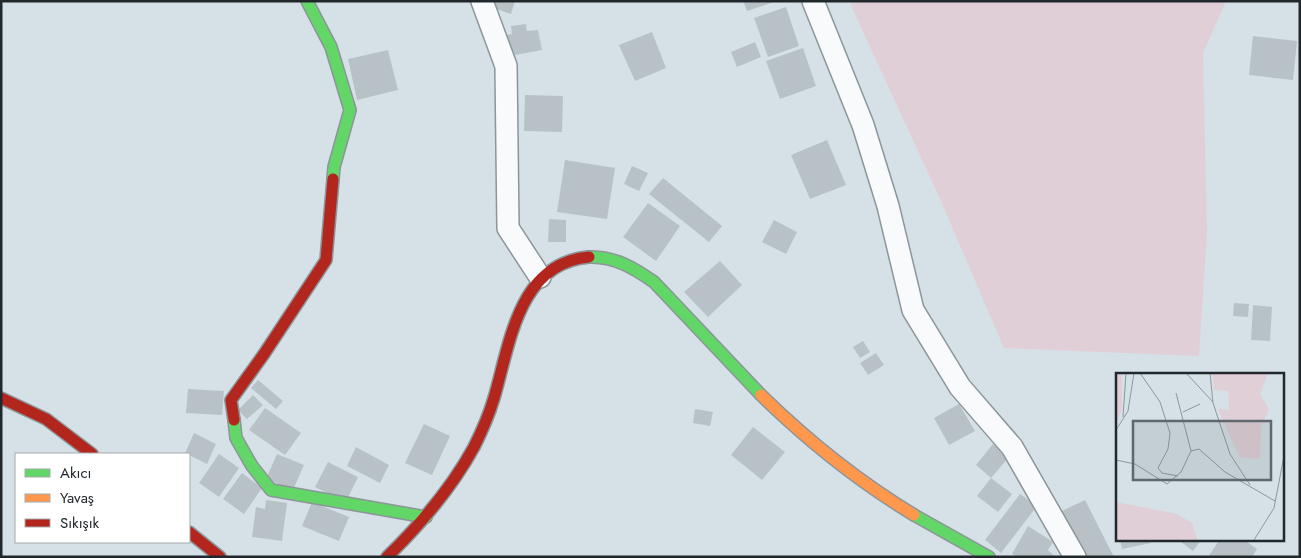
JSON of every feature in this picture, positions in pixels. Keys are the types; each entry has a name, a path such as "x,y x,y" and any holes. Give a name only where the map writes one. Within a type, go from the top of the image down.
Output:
{"street":[{"path":"307,1 331,46 350,110 334,167 326,260 231,400 236,438 252,466 271,490 426,517"},
{"path":"482,1 506,66 508,228 540,277"},
{"path":"813,1 819,20 863,125 888,206 913,310 960,387 1012,447 1075,557"},
{"path":"387,557 426,517 452,482 470,453 487,419 514,326 525,297 540,277 555,266 573,259 593,256 618,260 637,269 654,282 746,379 821,449 911,514 989,557"},
{"path":"1,398 46,419 91,453"},
{"path":"190,533 220,557"}],"shaded area":[{"path":"849,1 1226,1 1203,53 1207,232 1199,356 1004,348 940,199"}],"building":[{"path":"489,1 515,1 511,14 488,6"},
{"path":"743,1 774,1 774,2 747,11"},
{"path":"786,7 799,46 768,57 754,18"},
{"path":"526,24 527,31 538,30 542,50 504,57 501,36 512,34 511,26"},
{"path":"652,32 666,68 635,81 619,45"},
{"path":"1253,36 1297,41 1293,80 1249,75"},
{"path":"755,42 761,57 737,67 731,52"},
{"path":"803,48 816,86 780,99 766,61"},
{"path":"388,50 398,90 357,100 348,59"},
{"path":"525,95 563,96 562,132 524,131"},
{"path":"827,140 846,185 810,199 791,155"},
{"path":"565,160 615,168 607,219 557,212"},
{"path":"632,166 648,173 639,191 624,184"},
{"path":"663,178 722,226 709,242 649,194"},
{"path":"648,203 680,226 656,261 623,237"},
{"path":"549,219 566,220 566,242 548,242"},
{"path":"774,220 797,232 786,254 762,242"},
{"path":"720,261 742,285 708,317 684,292"},
{"path":"1234,303 1249,304 1248,317 1233,316"},
{"path":"1253,305 1272,307 1270,341 1251,340"},
{"path":"863,341 870,352 860,358 853,347"},
{"path":"876,353 884,365 868,375 860,363"},
{"path":"258,380 283,401 276,409 251,388"},
{"path":"188,389 224,391 222,415 186,413"},
{"path":"253,395 263,405 247,419 238,410"},
{"path":"959,404 975,431 949,445 934,418"},
{"path":"265,408 301,433 285,455 249,430"},
{"path":"695,409 713,412 710,426 693,423"},
{"path":"424,424 450,436 432,475 405,463"},
{"path":"753,427 785,452 762,480 731,455"},
{"path":"194,433 216,444 207,464 190,456 190,453 185,453"},
{"path":"993,444 1009,457 991,478 976,465"},
{"path":"356,447 389,465 380,483 347,466"},
{"path":"219,454 239,468 219,497 199,483"},
{"path":"277,454 304,465 293,490 266,479"},
{"path":"328,462 358,477 346,502 315,487"},
{"path":"242,473 262,488 244,514 223,499"},
{"path":"991,478 1012,494 998,512 977,496"},
{"path":"1020,494 1037,506 1001,553 985,540"},
{"path":"266,500 287,503 282,541 252,537 256,507 265,509"},
{"path":"1085,500 1114,557 1085,557 1062,511"},
{"path":"312,502 349,517 339,541 302,526"},
{"path":"1028,526 1053,542 1048,550 1055,557 1017,557 1012,554"},
{"path":"1120,540 1150,540 1151,543 1122,549"},
{"path":"1178,540 1201,540 1193,551"},
{"path":"1219,540 1244,540 1257,549 1252,557 1208,557"}],"traffic: fast":[{"path":"307,1 331,47 350,110 334,167 333,179"},
{"path":"589,257 598,257 623,264 654,282 761,395"},
{"path":"234,420 236,438 252,466 271,490 426,517"},
{"path":"914,515 989,557"}],"traffic: slow":[{"path":"761,395 834,460 914,515"}],"traffic: jam":[{"path":"234,420 231,400 326,260 333,179"},
{"path":"387,557 435,505 474,447 492,404 512,331 532,290 546,274 565,263 589,257"},
{"path":"1,398 46,419 91,453"},
{"path":"190,533 220,557"}]}
